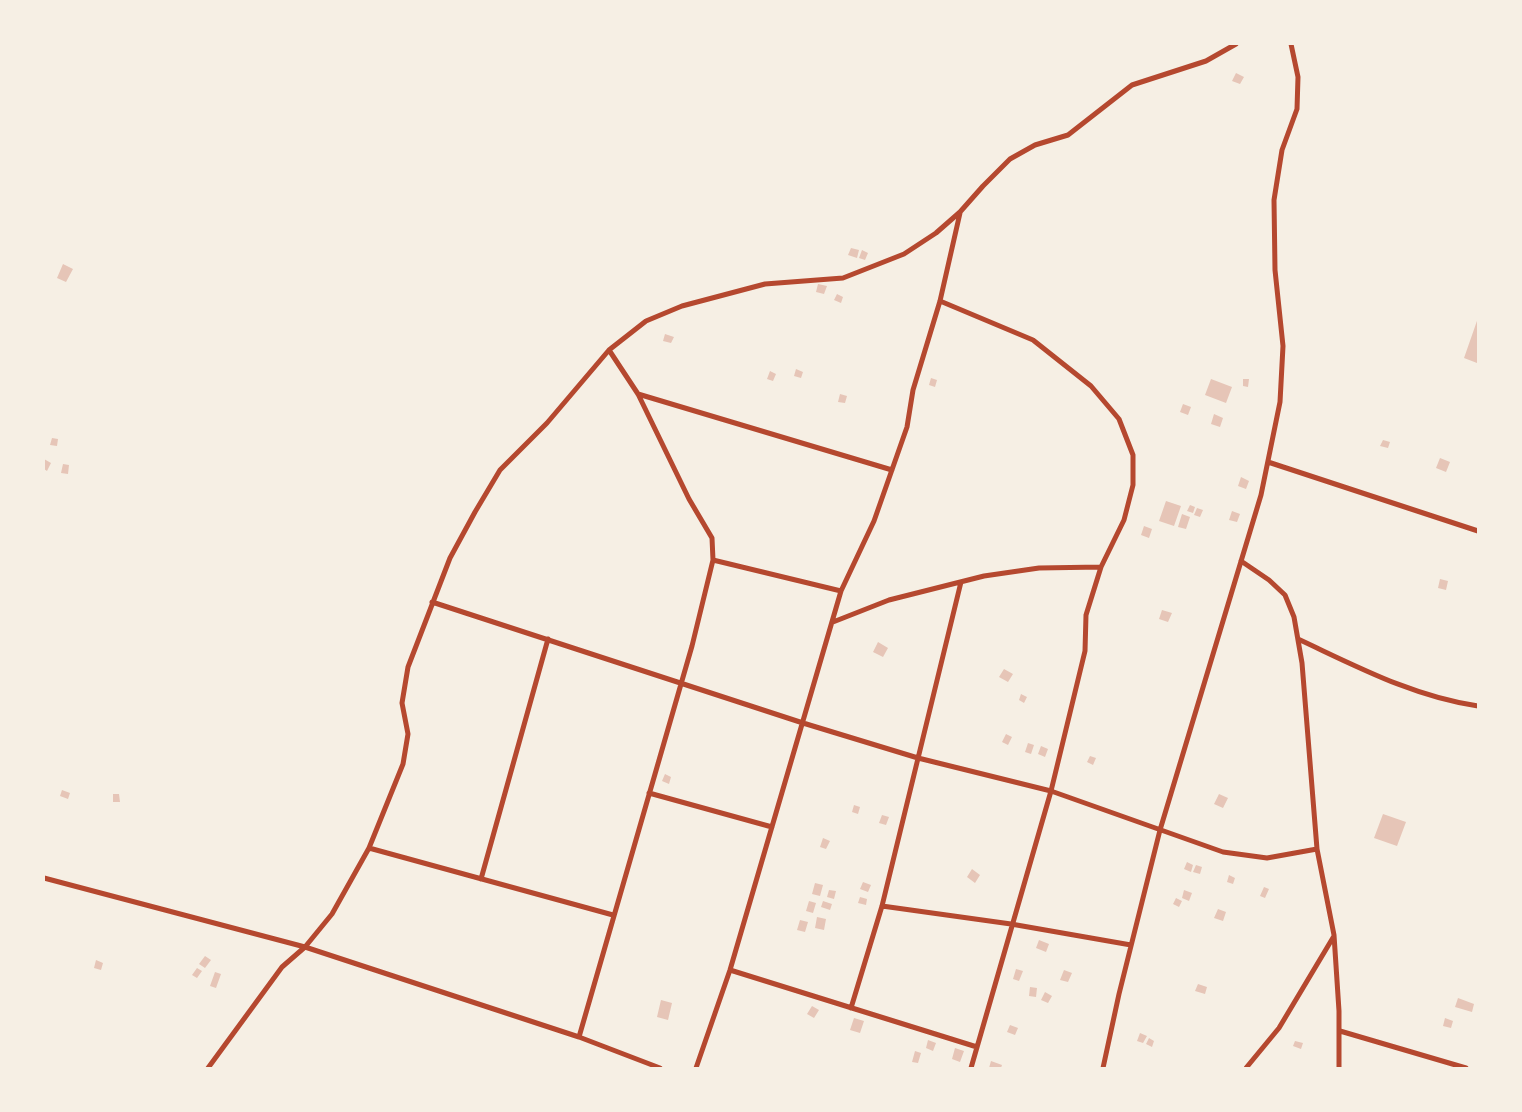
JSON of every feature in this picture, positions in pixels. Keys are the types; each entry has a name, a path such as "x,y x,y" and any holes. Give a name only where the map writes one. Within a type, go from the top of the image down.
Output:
{"street":[{"path":"208,1068 282,967 305,948 332,914 369,848 403,764 408,734 402,703 408,667 450,558 500,470 547,423 609,350 646,321 682,306 764,284 843,278 904,254 936,233 960,212 982,186 1010,159 1035,144 1068,135 1132,85 1206,61 1236,44"},
{"path":"1103,1068 1160,830 1261,495 1280,402 1283,346 1276,270 1274,200 1282,150 1297,109 1298,77 1291,44"},
{"path":"696,1068 730,970 841,591 874,521 907,427 914,390 940,302 960,212"},
{"path":"940,302 1033,340 1090,386 1119,419 1134,455 1134,485 1124,520 1101,567 1086,615 1085,651 1051,791 1011,924 971,1068"},
{"path":"579,1038 681,682 713,560 712,538 689,499 638,394 609,350"},
{"path":"638,394 892,470"},
{"path":"1268,462 1478,531"},
{"path":"713,560 841,591"},
{"path":"1241,561 1269,580 1285,595 1294,617 1298,639 1317,849 1334,936 1340,1031 1339,1068"},
{"path":"832,622 889,600 984,576 1039,568 1101,567"},
{"path":"851,1008 882,906 961,582"},
{"path":"432,602 803,723 918,758 1051,791 1223,852 1267,858 1317,849"},
{"path":"481,879 548,639"},
{"path":"1298,639 1397,685 1454,703 1478,706"},
{"path":"649,793 772,827"},
{"path":"369,848 613,914"},
{"path":"44,878 305,948 579,1038 660,1068"},
{"path":"882,906 1011,924 1131,945"},
{"path":"1246,1068 1278,1028 1334,936"},
{"path":"730,970 978,1047"},
{"path":"1340,1031 1466,1068"}],"building":[{"path":"1236,73 1244,77 1240,84 1232,81"},
{"path":"851,248 859,250 857,258 848,255"},
{"path":"862,250 868,253 865,260 859,258"},
{"path":"63,264 73,269 66,282 57,278"},
{"path":"818,284 827,286 824,294 816,292"},
{"path":"837,294 843,297 841,303 834,300"},
{"path":"1478,318 1478,359 1477,363 1464,358"},
{"path":"665,334 674,337 671,343 663,341"},
{"path":"796,369 803,372 801,378 794,376"},
{"path":"770,371 776,374 773,381 767,379"},
{"path":"931,378 937,380 935,387 929,385"},
{"path":"1211,379 1232,387 1226,403 1205,395"},
{"path":"1243,379 1249,379 1248,387 1243,386"},
{"path":"840,394 847,396 845,403 838,402"},
{"path":"1183,404 1191,407 1188,415 1180,412"},
{"path":"1214,414 1223,418 1220,427 1211,424"},
{"path":"52,438 58,439 57,446 50,445"},
{"path":"1383,440 1390,442 1388,448 1380,446"},
{"path":"1440,458 1450,462 1446,472 1436,468"},
{"path":"44,459 51,463 47,471 44,469"},
{"path":"63,464 69,465 68,474 61,473"},
{"path":"1241,477 1249,481 1246,489 1238,486"},
{"path":"1166,501 1181,506 1174,526 1159,521"},
{"path":"1190,505 1195,507 1193,513 1187,511"},
{"path":"1197,508 1203,510 1200,517 1194,515"},
{"path":"1232,511 1240,514 1237,522 1229,520"},
{"path":"1182,514 1190,517 1186,529 1178,527"},
{"path":"1144,526 1152,529 1149,538 1141,535"},
{"path":"1440,579 1448,581 1446,590 1438,588"},
{"path":"1162,610 1172,613 1168,622 1159,619"},
{"path":"878,642 888,648 883,657 873,652"},
{"path":"1004,669 1013,674 1008,682 999,677"},
{"path":"1021,694 1027,697 1024,703 1019,700"},
{"path":"1006,734 1012,737 1008,745 1002,742"},
{"path":"1028,743 1034,745 1031,754 1025,752"},
{"path":"1041,746 1048,749 1045,757 1038,754"},
{"path":"1090,756 1096,758 1093,765 1087,762"},
{"path":"665,774 671,777 669,784 662,781"},
{"path":"62,790 70,793 68,799 60,796"},
{"path":"113,794 119,794 120,802 113,802"},
{"path":"1219,794 1228,798 1223,808 1214,804"},
{"path":"854,805 860,807 858,814 852,812"},
{"path":"1383,814 1406,822 1397,846 1374,838"},
{"path":"882,815 889,817 886,825 879,823"},
{"path":"823,838 830,841 826,849 820,847"},
{"path":"1187,862 1193,865 1191,872 1184,869"},
{"path":"1196,865 1202,867 1200,874 1193,872"},
{"path":"972,869 980,875 975,883 967,877"},
{"path":"1229,875 1235,878 1233,884 1227,882"},
{"path":"863,882 871,885 868,892 860,889"},
{"path":"815,883 823,885 820,896 812,894"},
{"path":"1264,887 1269,889 1265,898 1260,896"},
{"path":"829,890 836,891 834,899 827,897"},
{"path":"1184,890 1192,893 1189,901 1182,898"},
{"path":"860,897 867,899 866,905 858,903"},
{"path":"1176,898 1182,901 1179,907 1173,904"},
{"path":"809,901 816,903 813,913 806,911"},
{"path":"823,901 832,904 830,910 821,907"},
{"path":"1218,909 1226,912 1223,921 1214,918"},
{"path":"817,917 826,919 824,930 815,928"},
{"path":"800,920 808,922 805,932 797,930"},
{"path":"1039,940 1049,944 1046,952 1036,948"},
{"path":"205,956 211,960 205,968 199,964"},
{"path":"96,960 103,963 101,970 94,968"},
{"path":"197,968 202,971 197,978 192,975"},
{"path":"1016,969 1023,971 1019,981 1013,979"},
{"path":"1064,970 1072,973 1068,982 1060,980"},
{"path":"215,972 221,974 216,988 210,986"},
{"path":"1198,984 1207,987 1205,994 1195,991"},
{"path":"1030,987 1037,988 1036,997 1029,996"},
{"path":"1045,992 1052,996 1048,1003 1041,1000"},
{"path":"1458,998 1474,1004 1472,1012 1455,1007"},
{"path":"661,1000 672,1003 668,1020 657,1017"},
{"path":"812,1006 819,1010 814,1018 807,1014"},
{"path":"854,1018 864,1021 860,1033 850,1030"},
{"path":"1445,1018 1453,1021 1451,1028 1443,1026"},
{"path":"1010,1025 1018,1028 1015,1035 1007,1032"},
{"path":"1140,1033 1147,1036 1143,1043 1137,1041"},
{"path":"1149,1038 1154,1041 1152,1047 1146,1044"},
{"path":"928,1040 936,1043 933,1051 926,1048"},
{"path":"1295,1041 1303,1043 1301,1049 1293,1046"},
{"path":"955,1048 964,1051 960,1062 952,1059"},
{"path":"915,1051 921,1053 918,1063 912,1062"},
{"path":"991,1061 1002,1065 1001,1068 989,1068"}]}
